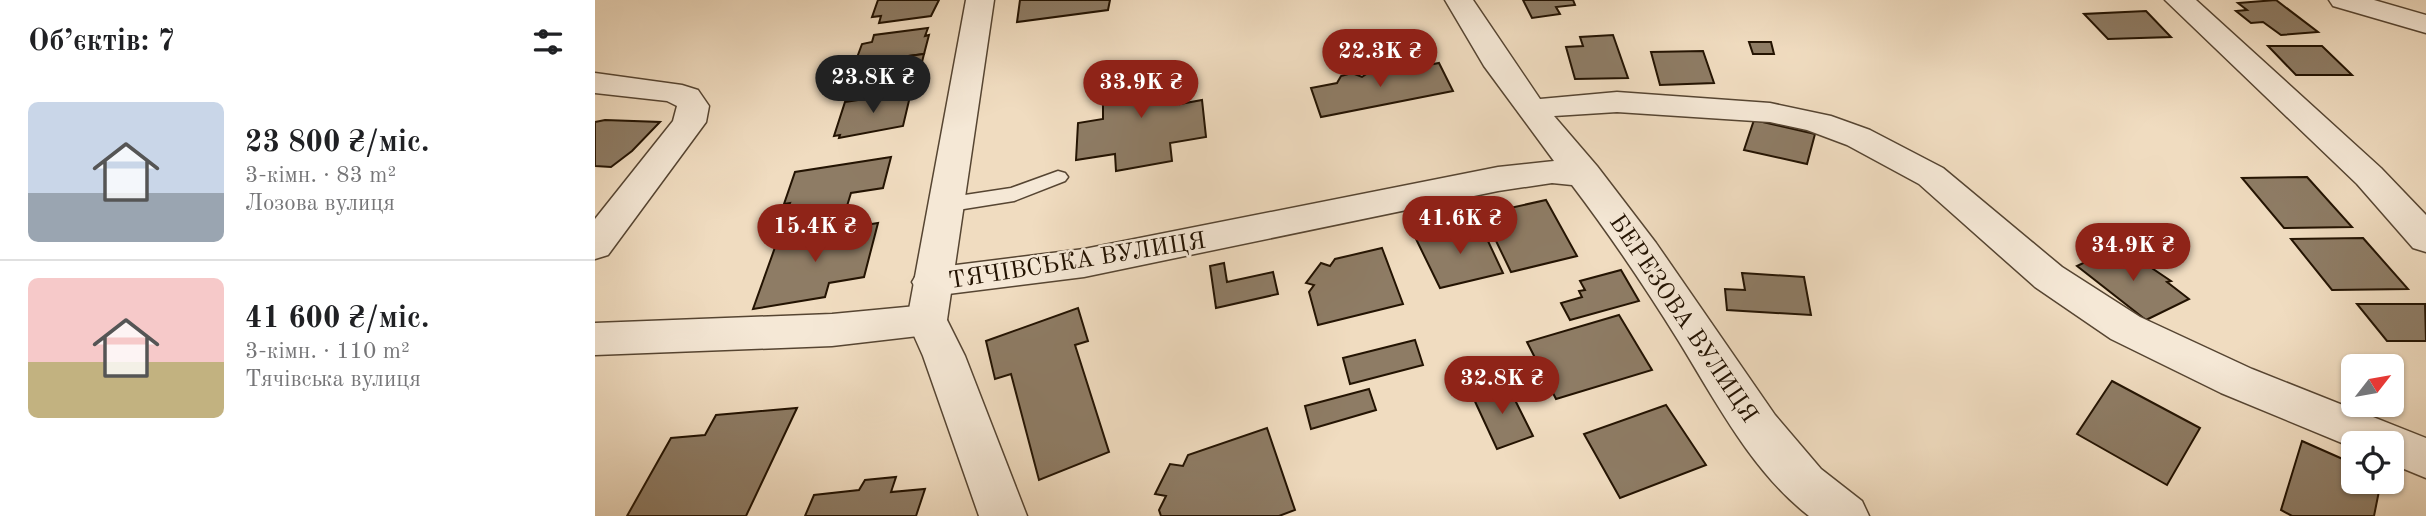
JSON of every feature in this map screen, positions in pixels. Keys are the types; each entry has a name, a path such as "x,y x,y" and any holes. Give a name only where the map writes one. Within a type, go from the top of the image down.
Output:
{"street":[{"path":"980,0 930,301 944,356 1003,516"},
{"name":"БЕРЕЗОВА ВУЛИЦЯ","path":"1459,0 1495,62 1585,174 1643,253 1753,422 1805,485 1845,516"},
{"path":"2179,0 2369,176 2426,239"},
{"path":"2343,0 2426,24"},
{"path":"595,83 671,92 687,97 693,106 689,122 595,246"},
{"path":"1532,110 1562,103 1609,100 1705,110 1780,114 1819,124 1885,149 1931,176 2087,306 2139,336 2362,431"},
{"name":"ТЯЧІВСЬКА ВУЛИЦЯ","path":"595,339 832,330 930,301 1084,263 1498,180 1552,172 1585,174"},
{"path":"2404,449 2426,458"}],"lane":[{"path":"945,205 1014,194 1058,177"}],"building":[{"path":"878,0 939,0 931,16 879,23 881,16 872,17"},
{"path":"1020,0 1110,0 1108,10 1017,22"},
{"path":"1523,0 1573,0 1575,5 1556,7 1560,14 1532,18"},
{"path":"2276,0 2318,32 2281,35 2263,22 2251,23 2236,11 2247,10 2238,3"},
{"path":"2146,11 2171,37 2108,39 2084,14"},
{"path":"928,28 924,54 855,63 862,44 872,42 874,35"},
{"path":"1613,35 1628,78 1575,79 1566,47 1583,46 1580,37"},
{"path":"1749,42 1771,42 1774,54 1753,54"},
{"path":"2268,46 2322,46 2352,75 2296,75"},
{"path":"1703,51 1714,83 1660,85 1651,52"},
{"path":"924,54 919,74 914,75 912,83 855,90 858,82 848,83 855,63"},
{"path":"1439,63 1453,91 1321,117 1311,88 1337,83 1341,76 1352,73 1362,77 1374,69 1384,68 1393,72"},
{"path":"1176,65 1180,104 1202,100 1206,137 1170,143 1172,161 1116,171 1115,154 1076,160 1078,123 1103,119 1103,76"},
{"path":"911,92 903,126 839,138 840,135 834,136 845,102"},
{"path":"1754,120 1815,134 1807,164 1744,150"},
{"path":"595,122 660,122 632,151 611,167 595,166"},
{"path":"891,157 883,188 851,193 847,206 785,216 790,203 784,204 795,172"},
{"path":"2307,177 2352,227 2284,228 2242,178"},
{"path":"1546,200 1577,256 1511,272 1483,214"},
{"path":"878,223 864,277 829,283 825,297 753,309 778,239"},
{"path":"1480,224 1503,273 1440,288 1416,239"},
{"path":"2363,238 2408,289 2332,290 2291,239"},
{"path":"2119,246 2171,281 2167,282 2189,299 2146,320 2077,266"},
{"path":"1382,248 1403,304 1318,325 1309,292 1314,285 1306,283 1321,263 1330,266 1335,259"},
{"path":"1224,263 1227,282 1273,272 1278,294 1216,308 1210,266"},
{"path":"1621,270 1639,301 1570,320 1561,303 1582,297 1579,291 1585,290 1580,281"},
{"path":"1742,273 1804,277 1811,315 1727,310 1725,289 1745,290"},
{"path":"2357,304 2425,304 2426,341 2387,341"},
{"path":"1078,308 1088,341 1075,345 1109,452 1039,480 1011,374 995,379 986,341"},
{"path":"1619,315 1652,370 1556,399 1527,342"},
{"path":"1415,340 1423,365 1350,384 1343,358"},
{"path":"2112,381 2200,428 2167,485 2077,434"},
{"path":"1507,384 1533,436 1497,449 1472,395"},
{"path":"1369,389 1376,410 1311,429 1305,406"},
{"path":"1666,405 1706,465 1620,498 1584,434"},
{"path":"797,408 746,516 627,516 671,438 705,435 716,415"},
{"path":"1267,428 1295,510 1279,516 1161,516 1159,510 1166,496 1155,494 1170,464 1183,466 1188,455"},
{"path":"2302,441 2341,458 2341,494 2378,494 2374,516 2292,516 2281,510"},
{"path":"896,477 891,492 925,489 916,516 805,516 814,495 859,490 865,480"}]}
